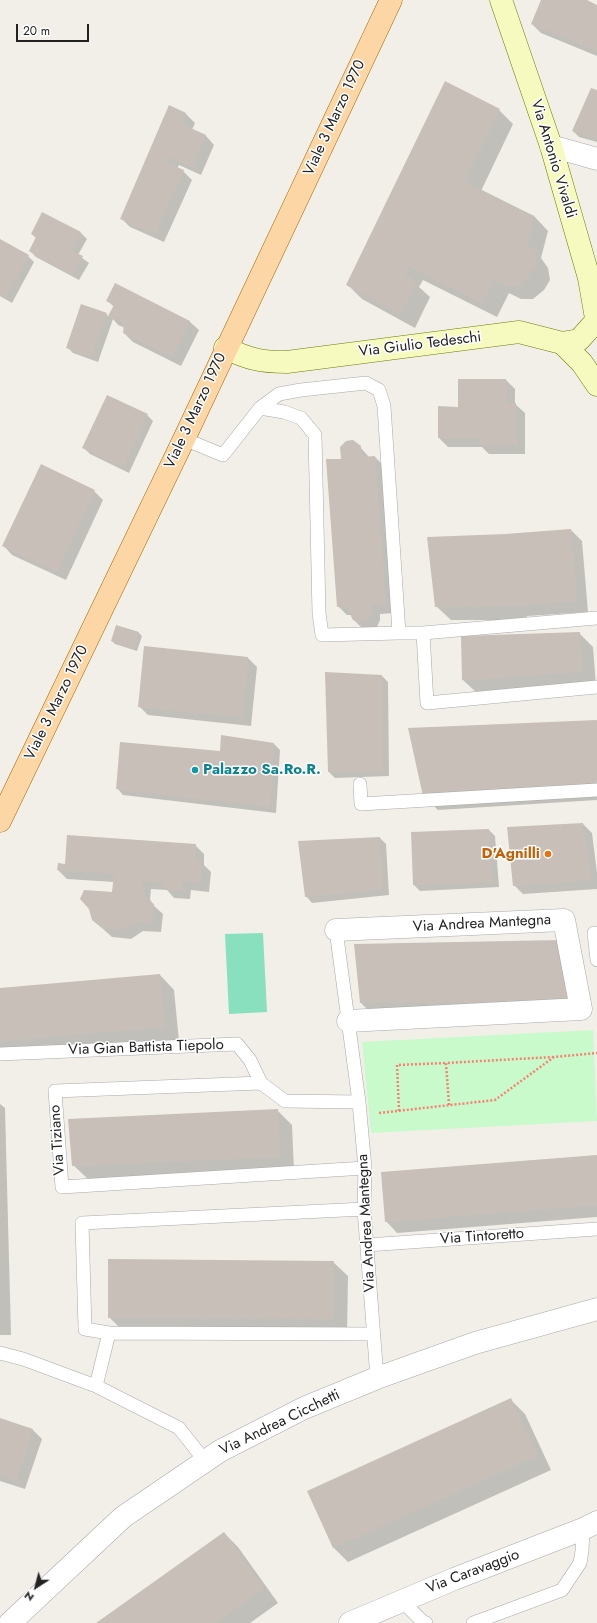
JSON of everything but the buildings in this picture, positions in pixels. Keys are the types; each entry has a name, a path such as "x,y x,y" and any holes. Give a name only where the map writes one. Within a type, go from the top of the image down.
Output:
{"main road":[{"name":"Viale 3 Marzo 1970","path":"0,821 184,439 391,0"}],"street":[{"name":"Via Antonio Vivaldi","path":"500,0 551,146 589,278 597,323"},
{"path":"551,146 597,159"},
{"path":"562,343 579,340 597,323"},
{"name":"Via Giulio Tedeschi","path":"226,348 246,358 263,362 287,362 519,332 562,343"},
{"path":"562,343 582,363 597,385"},
{"name":"Via Andrea Mantegna","path":"336,930 564,920 581,1009 348,1021"},
{"name":"Via Andrea Cicchetti","path":"10,1623 123,1517 220,1451 304,1408 377,1378 475,1343 596,1312"},
{"name":"Via Caravaggio","path":"350,1623 402,1600 590,1526"}],"lane":[{"path":"184,439 224,455 260,408 278,394 366,383 379,390 384,406 399,633"},
{"path":"260,408 284,412 301,418 315,435 319,613 322,635 422,633 597,618"},
{"path":"422,633 427,703 597,687"},
{"path":"360,784 361,804 597,790"},
{"name":"Via Andrea Mantegna","path":"336,930 359,1102 365,1168 364,1209 366,1246 377,1378"},
{"path":"594,933 597,960"},
{"name":"Via Gian Battista Tiepolo","path":"0,1054 238,1044 250,1060 261,1083 285,1101 359,1102"},
{"name":"Via Tiziano","path":"261,1083 55,1091 62,1187 365,1168"},
{"path":"364,1209 82,1223 85,1329 108,1333 373,1334"},
{"name":"Via Tintoretto","path":"366,1246 597,1229"},
{"path":"96,1386 108,1333"},
{"path":"0,1353 23,1359 96,1386 179,1428 205,1461"},
{"path":"473,1623 562,1590 580,1563 582,1551 590,1526"},
{"path":"402,1600 422,1621 426,1623"}],"path":[{"path":"399,1111 397,1065 554,1057 597,1053"},
{"path":"376,1113 495,1100 554,1057"},
{"path":"446,1063 449,1105"}],"green space":[{"path":"263,933 267,1012 229,1014 225,934"},
{"path":"593,1030 597,1121 371,1133 362,1042"}],"place":[{"name":"Palazzo Sa.Ro.R.","path":"195,770"},
{"name":"D'Agnilli","path":"548,854"}]}
